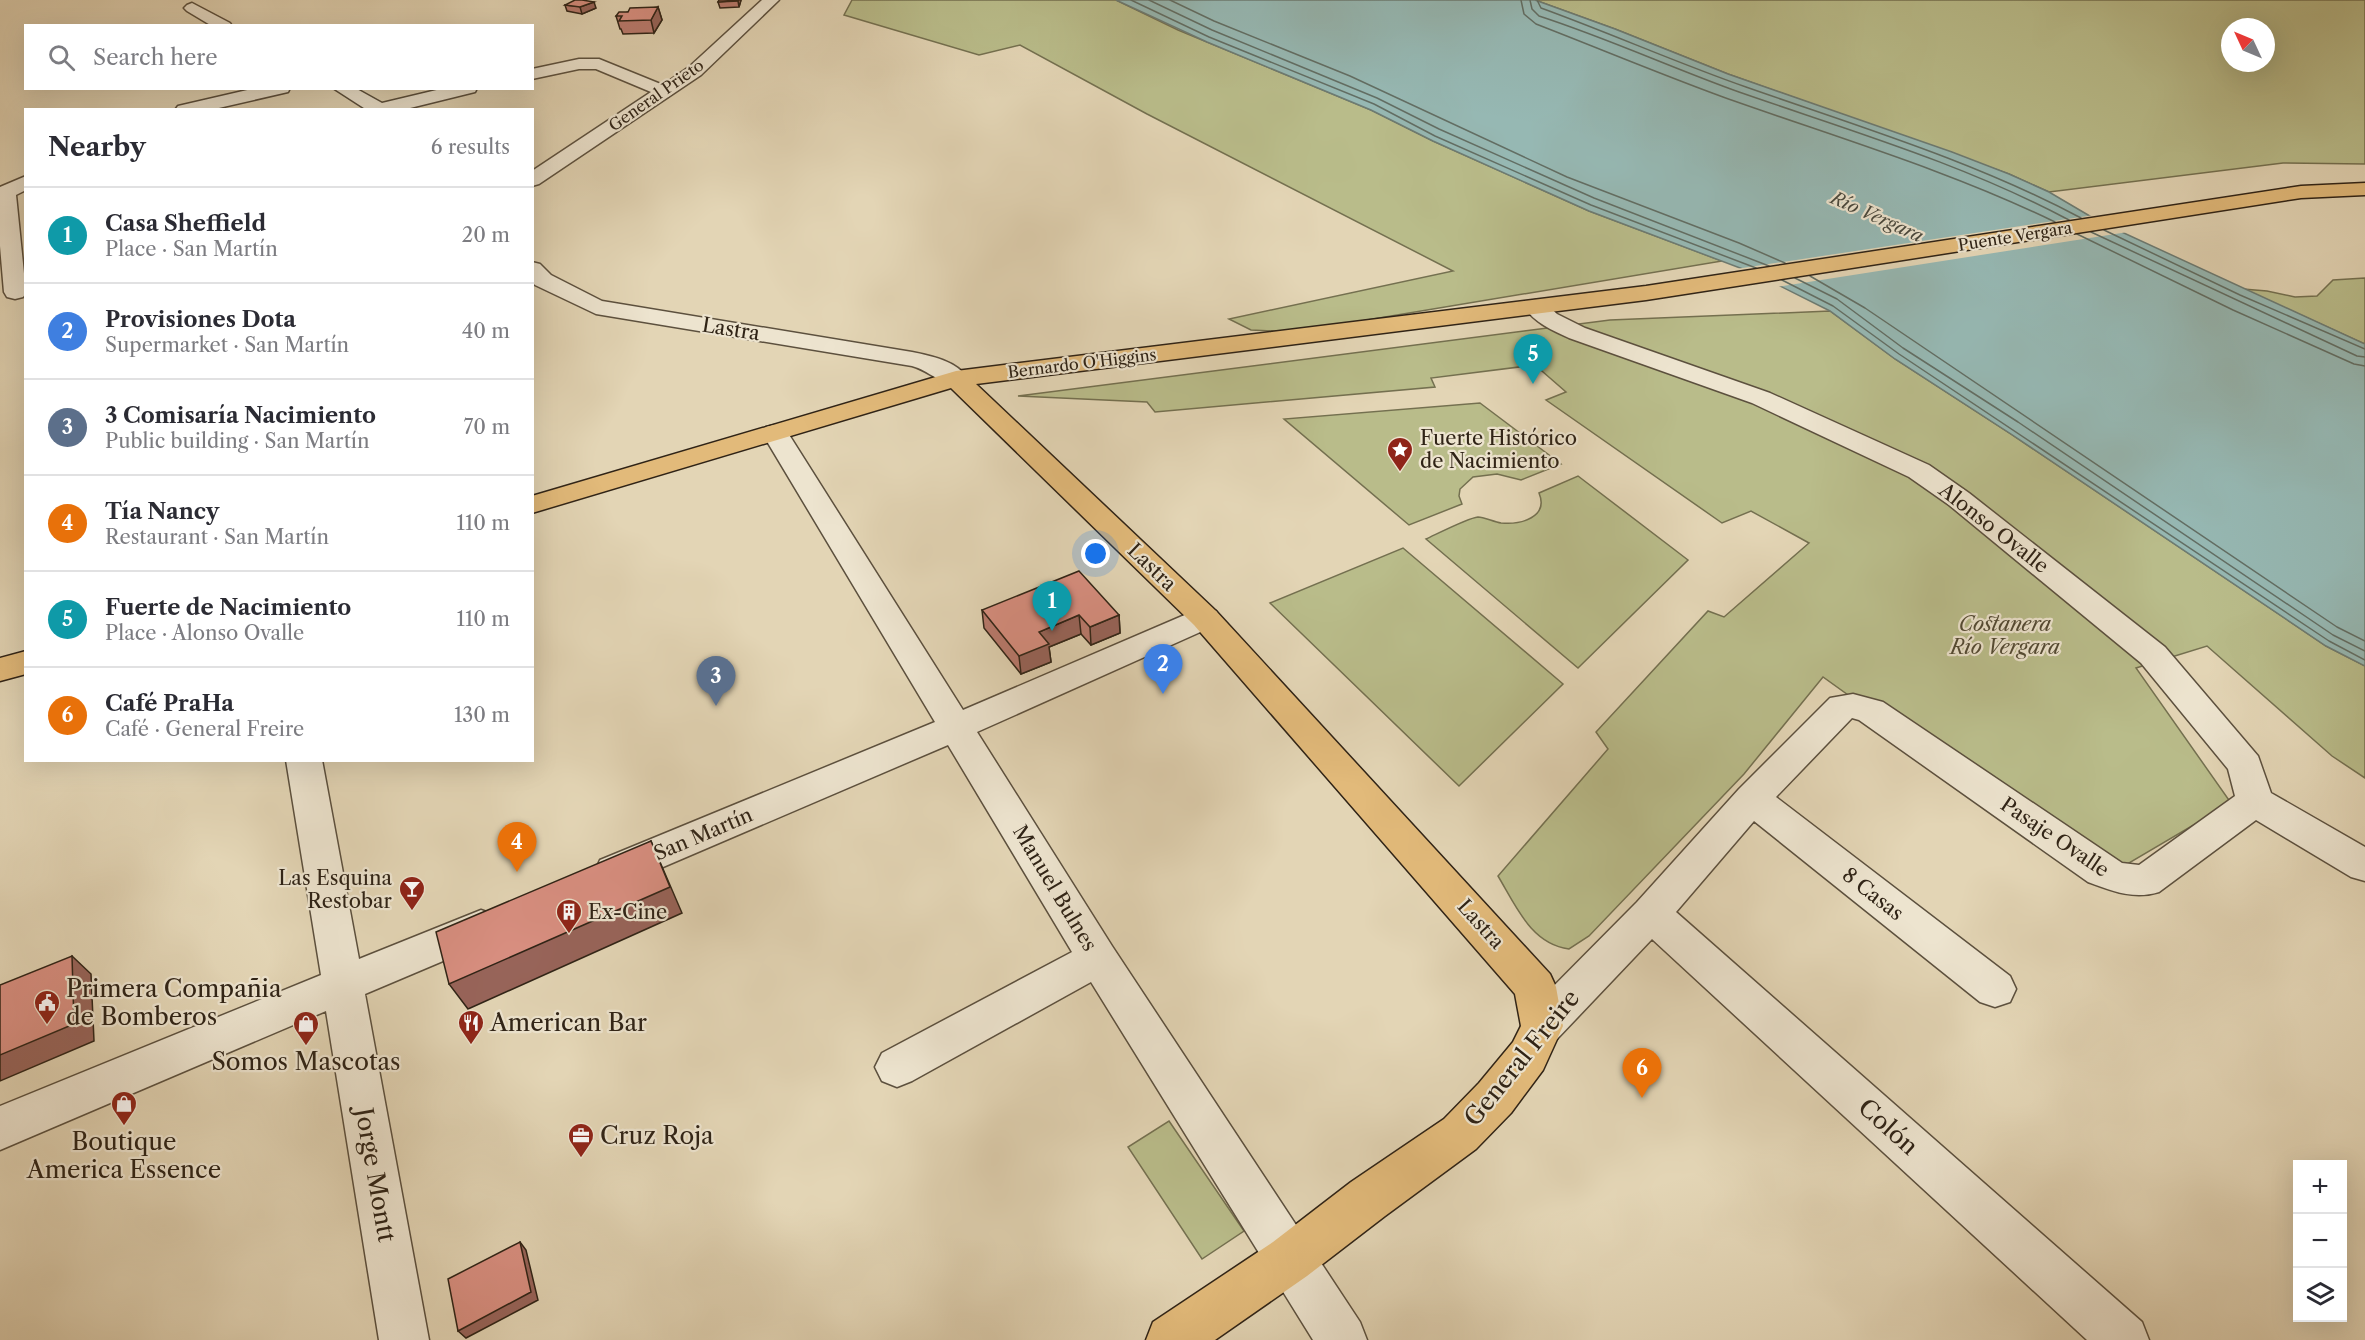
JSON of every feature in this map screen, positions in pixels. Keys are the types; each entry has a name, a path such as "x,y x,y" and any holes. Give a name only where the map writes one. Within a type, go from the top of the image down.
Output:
{"main road":[{"name":"Puente Vergara","path":"1646,293 2301,192 2365,189"},
{"name":"Bernardo O'Higgins","path":"534,504 956,379 1646,293"},
{"name":"Lastra","path":"956,379 1205,618 1529,979 1535,987 1542,1026"},
{"path":"0,670 24,663"},
{"name":"General Freire","path":"1171,1340 1290,1259 1368,1198 1460,1134 1495,1098 1515,1073 1527,1056 1542,1026"}],"street":[{"name":"General Prieto","path":"534,179 695,71 771,0"},
{"path":"192,8 221,24"},
{"path":"534,74 574,65 599,64 665,92"},
{"path":"193,108 273,90"},
{"path":"345,90 376,108"},
{"path":"382,108 460,90"},
{"path":"13,293 6,192 24,183"},
{"name":"Lastra","path":"534,270 543,280 596,307 912,358 945,370 956,379"},
{"name":"Alonso Ovalle","path":"1536,307 1549,319 1577,333 1761,398 1919,471 1959,499 2153,655 2245,765 2255,801"},
{"name":"Manuel Bulnes","path":"775,433 1098,958 1342,1340"},
{"name":"San Martín","path":"583,885 957,727 1205,618"},
{"name":"Pasaje Ovalle","path":"1856,706 1871,711 2102,871 2120,878 2145,880 2255,801"},
{"name":"General Freire","path":"1542,1026 1651,914 1752,799 1842,707 1856,706"},
{"name":"Jorge Montt","path":"304,762 404,1340"},
{"name":"8 Casas","path":"1752,799 1995,989"},
{"path":"2255,801 2365,866"},
{"path":"0,1128 517,912"},
{"name":"Colón","path":"1651,914 2124,1340"},
{"path":"897,1067 1098,958"}],"green space":[{"path":"852,0 1116,0 1178,30 1371,110 1433,141 1589,211 1722,261 1295,332 1251,330 1229,319 1453,271 1147,114 1020,45 979,55 844,15"},
{"path":"1535,0 2365,0 2365,164 2283,163 2049,192 2009,174 1728,74"},
{"path":"2365,278 2365,344 2243,289 2295,297 2317,296 2333,280"},
{"name":"Costanera Río Vergara","path":"1830,311 1895,359 2011,434 2326,646 2365,666 2365,778 2332,756 2207,646 2136,668 2231,803 2124,866 2039,832 1823,677 1744,774 1589,936 1569,949 1556,946 1544,940 1526,922 1498,876 1608,749 1596,732 1708,611 1724,617 1809,543 1751,511 1722,523 1546,400 1566,392 1535,365 1431,378 1435,387 1155,412 1147,402 1018,396 1610,320"},
{"path":"1480,403 1561,464 1521,480 1497,474 1473,477 1460,489 1459,496 1462,504 1409,525 1284,419"},
{"path":"1578,476 1688,560 1578,668 1426,539 1478,517 1501,523 1524,521 1537,514 1541,501 1539,493"},
{"path":"1403,548 1563,684 1459,786 1270,603"},
{"path":"1169,1121 1244,1231 1202,1259 1128,1147"}],"water":[{"name":"Río Vergara","path":"1116,0 1535,0 1728,74 2009,174 2049,192 2100,222 2365,344 2365,666 2326,646 2011,434 1895,359 1830,311 1756,274 1589,211 1433,141 1371,110 1207,42"}],"pier":[{"path":"2094,215 2128,232 1776,287 1736,269"}],"building":[{"path":"575,0 594,2 580,7 565,5"},
{"path":"719,0 738,0 738,1 718,2"},
{"path":"658,7 651,20 619,21 622,16 616,16 619,12 628,12 630,8"},
{"path":"1079,571 1119,615 1090,627 1079,615 1039,632 1049,644 1019,656 982,610"},
{"path":"651,841 670,887 449,984 436,932"},
{"path":"72,956 74,1024 0,1055 0,985"},
{"path":"520,1242 531,1292 458,1331 448,1279"}],"place":[{"name":"Fuerte de Nacimiento","path":"1533,384"},
{"name":"Fuerte Histórico de Nacimiento","path":"1400,473"},
{"name":"Casa Sheffield","path":"1052,631"},
{"name":"Provisiones Dota","path":"1163,694"},
{"name":"3 Comisaría Nacimiento","path":"716,706"},
{"name":"Tía Nancy","path":"517,872"},
{"name":"Las Esquina Restobar","path":"412,912"},
{"name":"Ex-Cine","path":"569,935"},
{"name":"Primera Compañia de Bomberos","path":"47,1026"},
{"name":"American Bar","path":"471,1046"},
{"name":"Somos Mascotas","path":"306,1047"},
{"name":"Café PraHa","path":"1642,1098"},
{"name":"Boutique America Essence","path":"124,1127"},
{"name":"Cruz Roja","path":"581,1159"}]}
